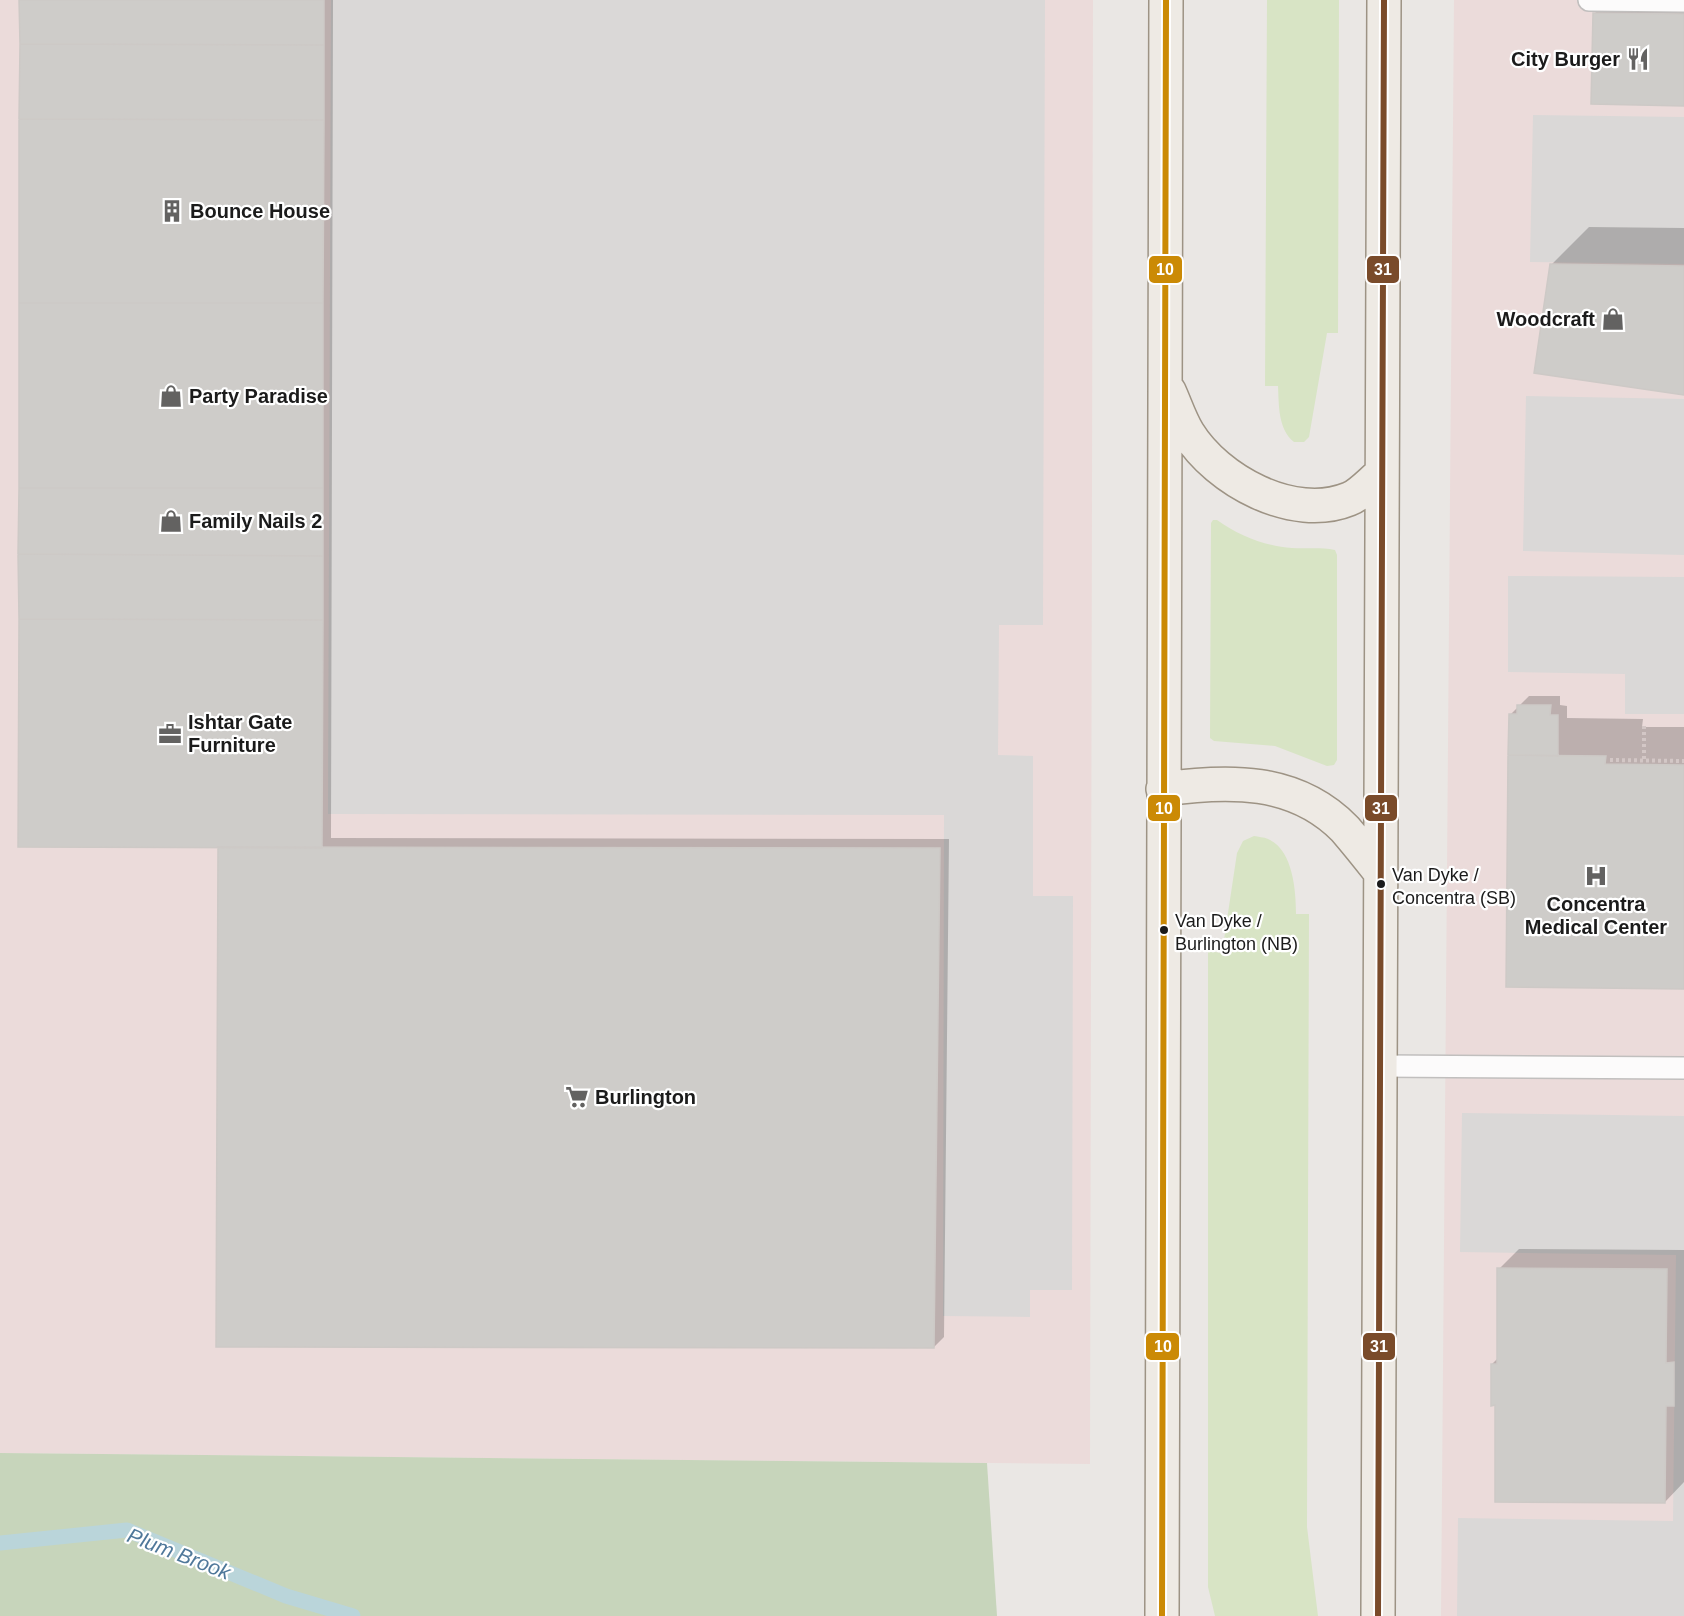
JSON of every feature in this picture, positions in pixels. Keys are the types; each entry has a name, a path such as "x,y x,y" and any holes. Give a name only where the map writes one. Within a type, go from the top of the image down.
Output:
{"main road":[{"path":"1162,1616 1166,0"},
{"path":"1378,1616 1384,0"},
{"path":"1165,384 1189,434 1211,459 1238,482 1267,496 1296,504 1321,505 1350,499 1381,474"},
{"path":"1163,789 1231,783 1262,785 1288,794 1317,807 1344,828 1380,872"}],"lane":[{"path":"1589,0 1684,1"},
{"path":"1380,1066 1684,1068"}],"path":[{"path":"1644,726 1644,760"},
{"path":"1610,760 1684,760"}],"shaded area":[{"path":"0,0 1093,0 1090,1464 0,1453"},
{"path":"331,0 1045,0 1043,625 999,625 998,755 1033,756 1033,896 1073,896 1072,1290 1030,1290 1030,1317 943,1316 944,815 328,814"},
{"path":"1454,0 1684,0 1684,1616 1441,1616"},
{"path":"1533,115 1684,117 1684,264 1530,262"},
{"path":"1526,396 1684,399 1684,555 1523,551"},
{"path":"1508,576 1684,577 1684,714 1625,714 1625,674 1508,672"},
{"path":"1462,1113 1684,1116 1684,1616 1457,1616 1458,1518 1673,1521 1676,1255 1460,1252"}],"green space":[{"path":"1267,0 1339,0 1338,333 1327,333 1309,437 1304,442 1294,442 1285,431 1280,417 1278,386 1265,386"},
{"path":"1213,520 1243,535 1272,545 1335,550 1337,555 1337,760 1334,765 1327,766 1275,746 1214,741 1210,738 1211,523"},
{"path":"1254,836 1268,839 1283,852 1294,883 1296,914 1309,914 1307,1527 1318,1616 1215,1616 1208,1587 1208,951 1222,953 1237,853 1243,841"},
{"path":"0,1453 987,1463 997,1616 0,1616"}],"building":[{"path":"19,0 324,0 324,45 20,44"},
{"name":"City Burger","path":"1593,13 1684,14 1684,106 1591,104"},
{"path":"20,44 324,45 324,120 19,119"},
{"name":"Bounce House","path":"19,119 324,120 323,303 19,303"},
{"name":"Woodcraft","path":"1550,264 1684,266 1684,395 1534,373"},
{"name":"Party Paradise","path":"19,303 323,303 323,488 19,488"},
{"name":"Family Nails 2","path":"19,488 323,488 323,556 18,554"},
{"path":"18,554 323,556 323,620 19,619"},
{"name":"Ishtar Gate Furniture","path":"19,619 323,620 322,848 18,847"},
{"path":"1517,705 1551,705 1550,715 1558,715 1558,756 1508,755 1509,714 1517,714"},
{"name":"Concentra Medical Center","path":"1508,755 1606,756 1605,764 1684,765 1684,989 1506,987"},
{"name":"Burlington","path":"218,847 940,848 934,1348 216,1347"},
{"path":"1497,1268 1667,1269 1666,1363 1674,1362 1674,1406 1666,1406 1665,1503 1495,1502 1495,1405 1491,1406 1491,1364 1497,1364"}],"waterway":[{"name":"Plum Brook","path":"0,1543 127,1530 286,1596 353,1616"}],"transit line":[{"name":"10","path":"1162,1616 1166,0"},
{"name":"31","path":"1378,1616 1384,0"}],"place":[{"name":"City Burger","path":"1638,59"},
{"name":"Bounce House","path":"172,211"},
{"name":"Woodcraft","path":"1613,319"},
{"name":"Party Paradise","path":"171,396"},
{"name":"Family Nails 2","path":"171,521"},
{"name":"Ishtar Gate Furniture","path":"170,734"},
{"name":"Concentra Medical Center","path":"1596,876"},
{"name":"Van Dyke / Concentra (SB)","path":"1381,884"},
{"name":"Van Dyke / Burlington (NB)","path":"1164,930"},
{"name":"Burlington","path":"577,1097"}]}
